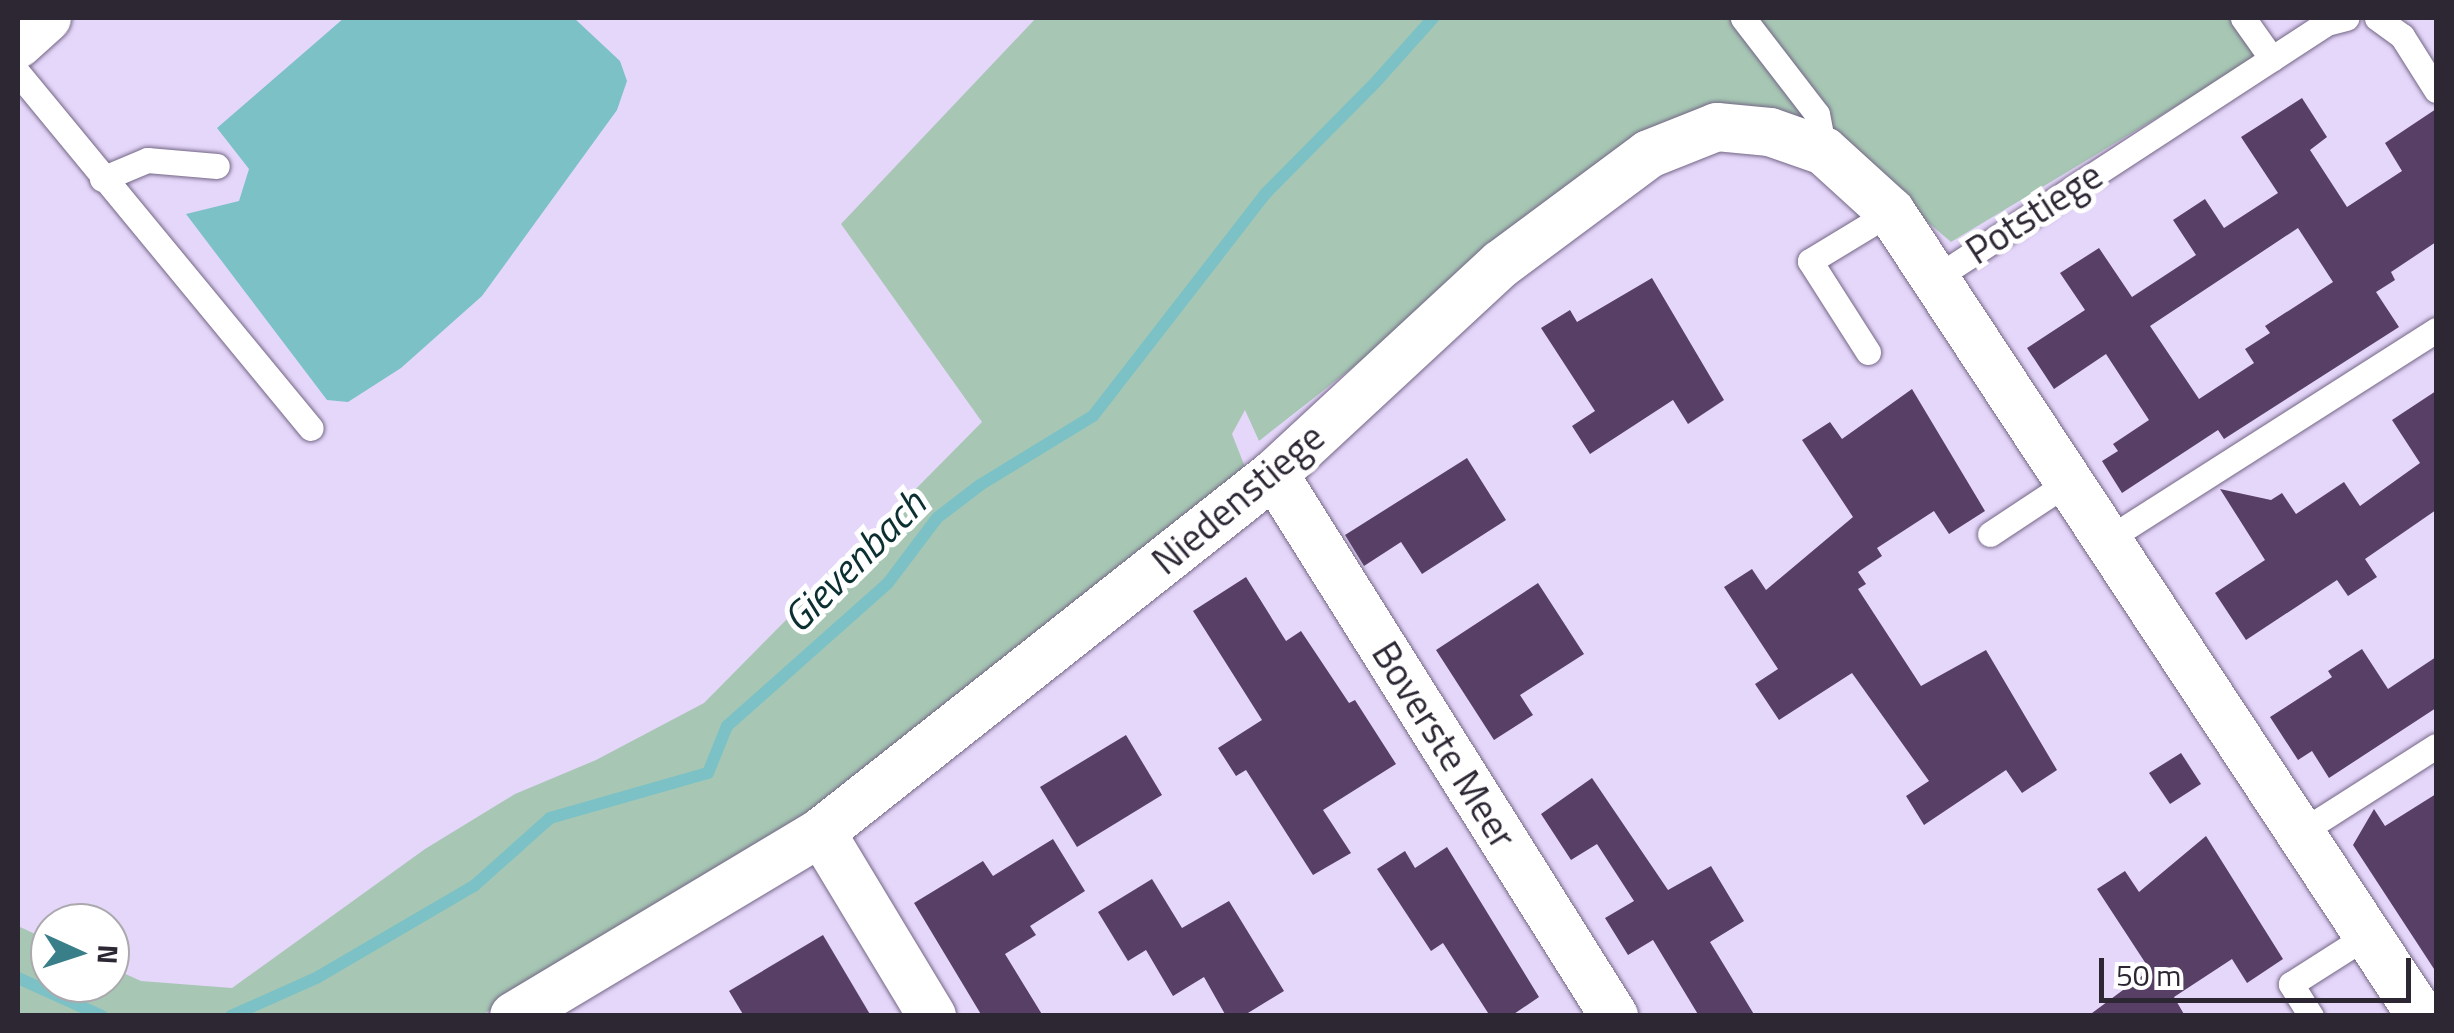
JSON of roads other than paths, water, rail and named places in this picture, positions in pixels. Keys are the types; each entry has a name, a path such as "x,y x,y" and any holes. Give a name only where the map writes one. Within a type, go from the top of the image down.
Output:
{"street":[{"path":"18,44 47,18"},
{"name":"Niedenstiege","path":"514,1016 820,832 1274,474 1501,264 1649,154 1717,128 1770,132 1824,152 1891,212 1937,276"},
{"name":"Potstiege","path":"1937,276 2421,1016"},
{"name":"Boverste Meer","path":"1274,474 1614,1016"},
{"path":"820,832 932,1016"}],"lane":[{"path":"1743,18 1817,114 1824,152"},
{"path":"2243,18 2272,59"},
{"name":"Potstiege","path":"1937,276 2326,23 2346,18"},
{"path":"2377,18 2402,36 2436,90"},
{"path":"18,73 311,428"},
{"path":"102,179 147,160 218,166"},
{"path":"1868,352 1810,261 1891,212"},
{"path":"2108,538 2436,330"},
{"path":"1990,534 2070,481"},
{"path":"2301,832 2436,746"},
{"path":"2311,1016 2290,984 2368,935"}],"waterway":[{"name":"Gievenbach","path":"231,1016 318,977 474,886 550,818 708,773 727,726 888,583 937,518 980,485 1093,416 1266,193 1433,18"},
{"name":"Gievenbach","path":"18,978 102,1016"}]}
